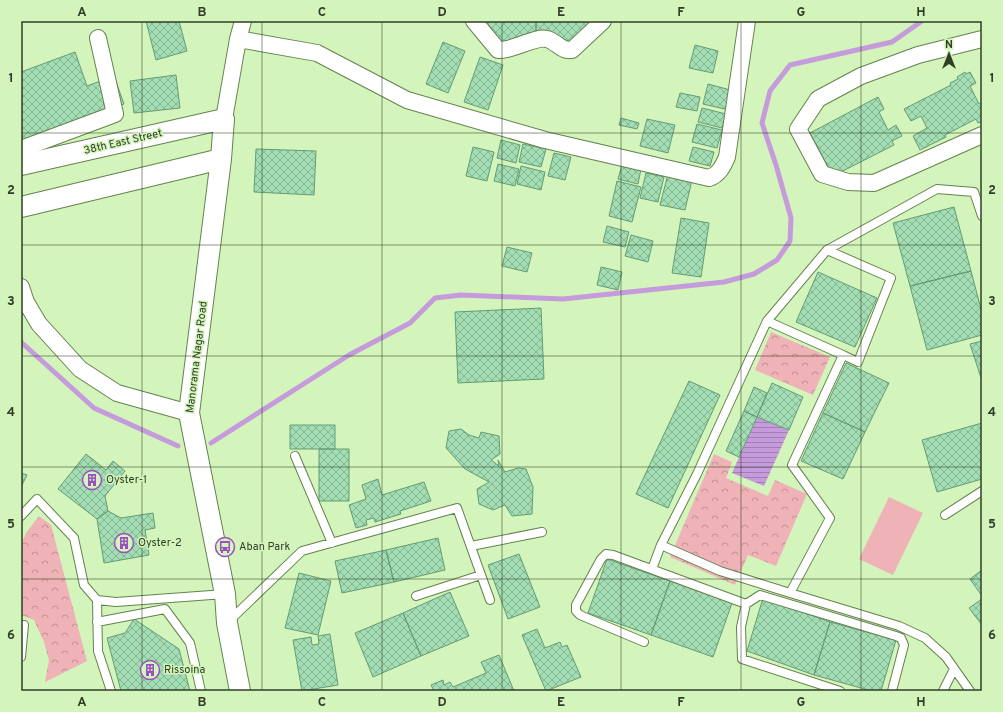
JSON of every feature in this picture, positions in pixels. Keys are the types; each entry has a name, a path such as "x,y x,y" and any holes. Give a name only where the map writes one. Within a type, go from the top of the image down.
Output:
{"street":[{"name":"Manorama Nagar Road","path":"240,691 227,623 225,594 189,413 221,159 224,118 238,39 243,21"},
{"path":"474,21 498,50 505,51 535,41 547,39 567,51 572,50 603,21"},
{"path":"238,39 317,53 408,100 545,140 709,178 714,177 722,169 727,157 747,21"},
{"path":"21,149 115,114 98,38"},
{"path":"982,40 918,55 861,76 818,98 798,129 822,174 848,182 874,183 982,135"},
{"name":"38th East Street","path":"21,165 224,118"},
{"path":"21,206 221,159"},
{"path":"21,287 26,302 39,324 80,368 117,393 189,413"}],"lane":[{"path":"652,569 767,321 827,250 938,190 974,192 982,216"},
{"path":"767,321 858,362 891,278 827,250"},
{"path":"790,593 830,518 792,465 843,355"},
{"path":"295,456 332,543"},
{"path":"945,515 982,491"},
{"path":"21,516 37,499 74,538 84,585 97,600 98,651 111,691"},
{"path":"227,623 302,551 457,508 490,600"},
{"path":"470,546 542,532"},
{"path":"662,545 720,571 899,626 925,638 946,657 970,691"},
{"path":"644,642 580,615 576,611 576,605 601,559 606,554 613,555 746,604"},
{"path":"416,596 481,575"},
{"path":"97,600 116,602 225,594"},
{"path":"840,691 742,659 740,627 746,604 760,595 901,638 904,645 892,691"},
{"path":"97,622 165,609 190,643 201,691"},
{"path":"21,625 24,625 21,657"},
{"path":"942,691 954,669"}],"green space":[{"path":"771,332 830,357 813,395 755,370"},
{"path":"714,454 732,462 726,478 768,496 775,480 807,494 776,566 748,555 735,585 670,557"},
{"path":"889,497 923,513 893,575 859,559"},
{"path":"39,516 51,525 87,661 45,682 49,660 44,642 34,620 21,615 21,544 26,533"}],"shaded area":[{"path":"757,417 789,430 764,486 732,473"}],"building":[{"path":"146,21 179,21 187,51 156,60"},
{"path":"480,21 536,21 536,33 504,46"},
{"path":"536,21 598,21 569,46 536,33"},
{"path":"443,42 465,51 448,93 426,84"},
{"path":"695,45 718,51 713,73 689,68"},
{"path":"75,52 87,86 114,76 124,104 21,142 21,72"},
{"path":"480,57 503,65 488,110 464,102"},
{"path":"965,72 966,74 970,72 976,83 970,86 979,104 982,103 982,121 978,123 976,119 945,135 946,137 920,150 913,136 927,128 921,116 911,121 904,109 951,85 950,83 958,79 957,77"},
{"path":"176,75 180,108 134,113 130,81"},
{"path":"708,84 734,91 729,110 703,104"},
{"path":"680,93 700,97 697,111 676,107"},
{"path":"878,97 884,109 879,112 888,130 896,125 902,136 892,141 894,145 833,176 810,133"},
{"path":"702,108 726,114 722,128 698,122"},
{"path":"621,118 639,123 637,129 619,125"},
{"path":"647,119 675,125 668,153 640,146"},
{"path":"697,124 722,130 717,148 692,142"},
{"path":"501,140 520,145 516,163 497,158"},
{"path":"523,144 546,149 541,167 519,162"},
{"path":"473,147 494,152 487,181 466,176"},
{"path":"693,147 714,152 710,166 689,161"},
{"path":"256,149 316,151 314,195 254,192"},
{"path":"554,153 571,157 565,180 548,176"},
{"path":"498,164 519,169 515,186 494,181"},
{"path":"622,165 641,169 638,184 618,179"},
{"path":"521,166 545,172 541,190 517,184"},
{"path":"646,173 664,177 658,202 640,198"},
{"path":"668,174 692,180 685,210 660,205"},
{"path":"617,181 641,187 632,222 609,216"},
{"path":"954,207 971,271 910,286 893,223"},
{"path":"681,218 709,223 701,277 672,273"},
{"path":"607,226 629,232 625,247 603,242"},
{"path":"631,235 653,241 648,262 625,256"},
{"path":"507,247 532,253 527,272 502,266"},
{"path":"601,267 622,272 618,290 597,285"},
{"path":"971,271 982,313 982,335 927,350 910,286"},
{"path":"818,272 877,298 855,347 796,322"},
{"path":"541,308 544,379 458,383 455,312"},
{"path":"982,341 982,381 970,344"},
{"path":"846,363 889,383 865,432 823,413"},
{"path":"689,381 720,395 668,508 636,494"},
{"path":"772,383 803,397 789,430 757,417"},
{"path":"754,387 767,393 757,417 744,411"},
{"path":"744,411 757,417 739,457 726,451"},
{"path":"823,413 865,432 843,479 801,461"},
{"path":"982,423 982,479 937,492 922,440"},
{"path":"290,425 335,425 335,449 290,449"},
{"path":"461,429 469,435 479,438 481,432 499,436 500,454 491,460 499,466 498,460 505,472 518,468 526,469 533,487 532,514 512,516 505,505 493,510 479,504 477,489 489,482 465,469 446,448 449,431"},
{"path":"319,449 349,449 349,501 319,501"},
{"name":"Oyster-1","path":"86,454 106,470 113,461 125,471 105,496 108,511 97,519 58,489"},
{"path":"21,473 27,475 21,487"},
{"path":"378,479 382,495 424,482 431,501 400,511 401,514 375,522 374,518 366,520 367,525 356,528 349,505 366,499 362,485"},
{"name":"Oyster-2","path":"108,511 121,518 153,513 155,528 145,530 149,555 104,563 97,519"},
{"path":"438,538 445,570 394,582 386,550"},
{"path":"386,550 394,582 342,593 335,561"},
{"path":"519,554 540,607 508,619 488,565"},
{"path":"607,559 670,581 651,635 588,613"},
{"path":"982,570 982,596 970,579"},
{"path":"299,573 331,581 318,635 285,628"},
{"path":"670,581 732,603 713,657 651,635"},
{"path":"450,592 469,636 421,656 403,613"},
{"path":"763,598 830,622 814,675 747,651"},
{"path":"982,599 982,625 969,608"},
{"path":"403,613 421,656 373,677 355,633"},
{"name":"Rissoina","path":"134,619 179,649 190,691 121,691 107,638 125,633"},
{"path":"830,622 896,640 881,691 872,691 814,675"},
{"path":"537,629 545,648 560,642 562,647 567,645 581,677 546,691 522,635"},
{"path":"330,634 338,685 302,691 293,640 311,637 312,645 319,644 318,636"},
{"path":"499,655 514,691 434,691 431,685 443,680 444,685 450,682 453,687 486,673 481,662"}],"waterway":[{"path":"211,443 349,355 410,323 435,298 461,295 563,299 724,282 754,274 777,260 790,241 791,218 762,123 770,91 790,65 892,42 922,21"},
{"path":"21,342 94,408 178,446"}],"place":[{"name":"Oyster-1","path":"92,480"},
{"name":"Oyster-2","path":"124,543"},
{"name":"Aban Park","path":"225,547"},
{"name":"Rissoina","path":"150,670"}]}
